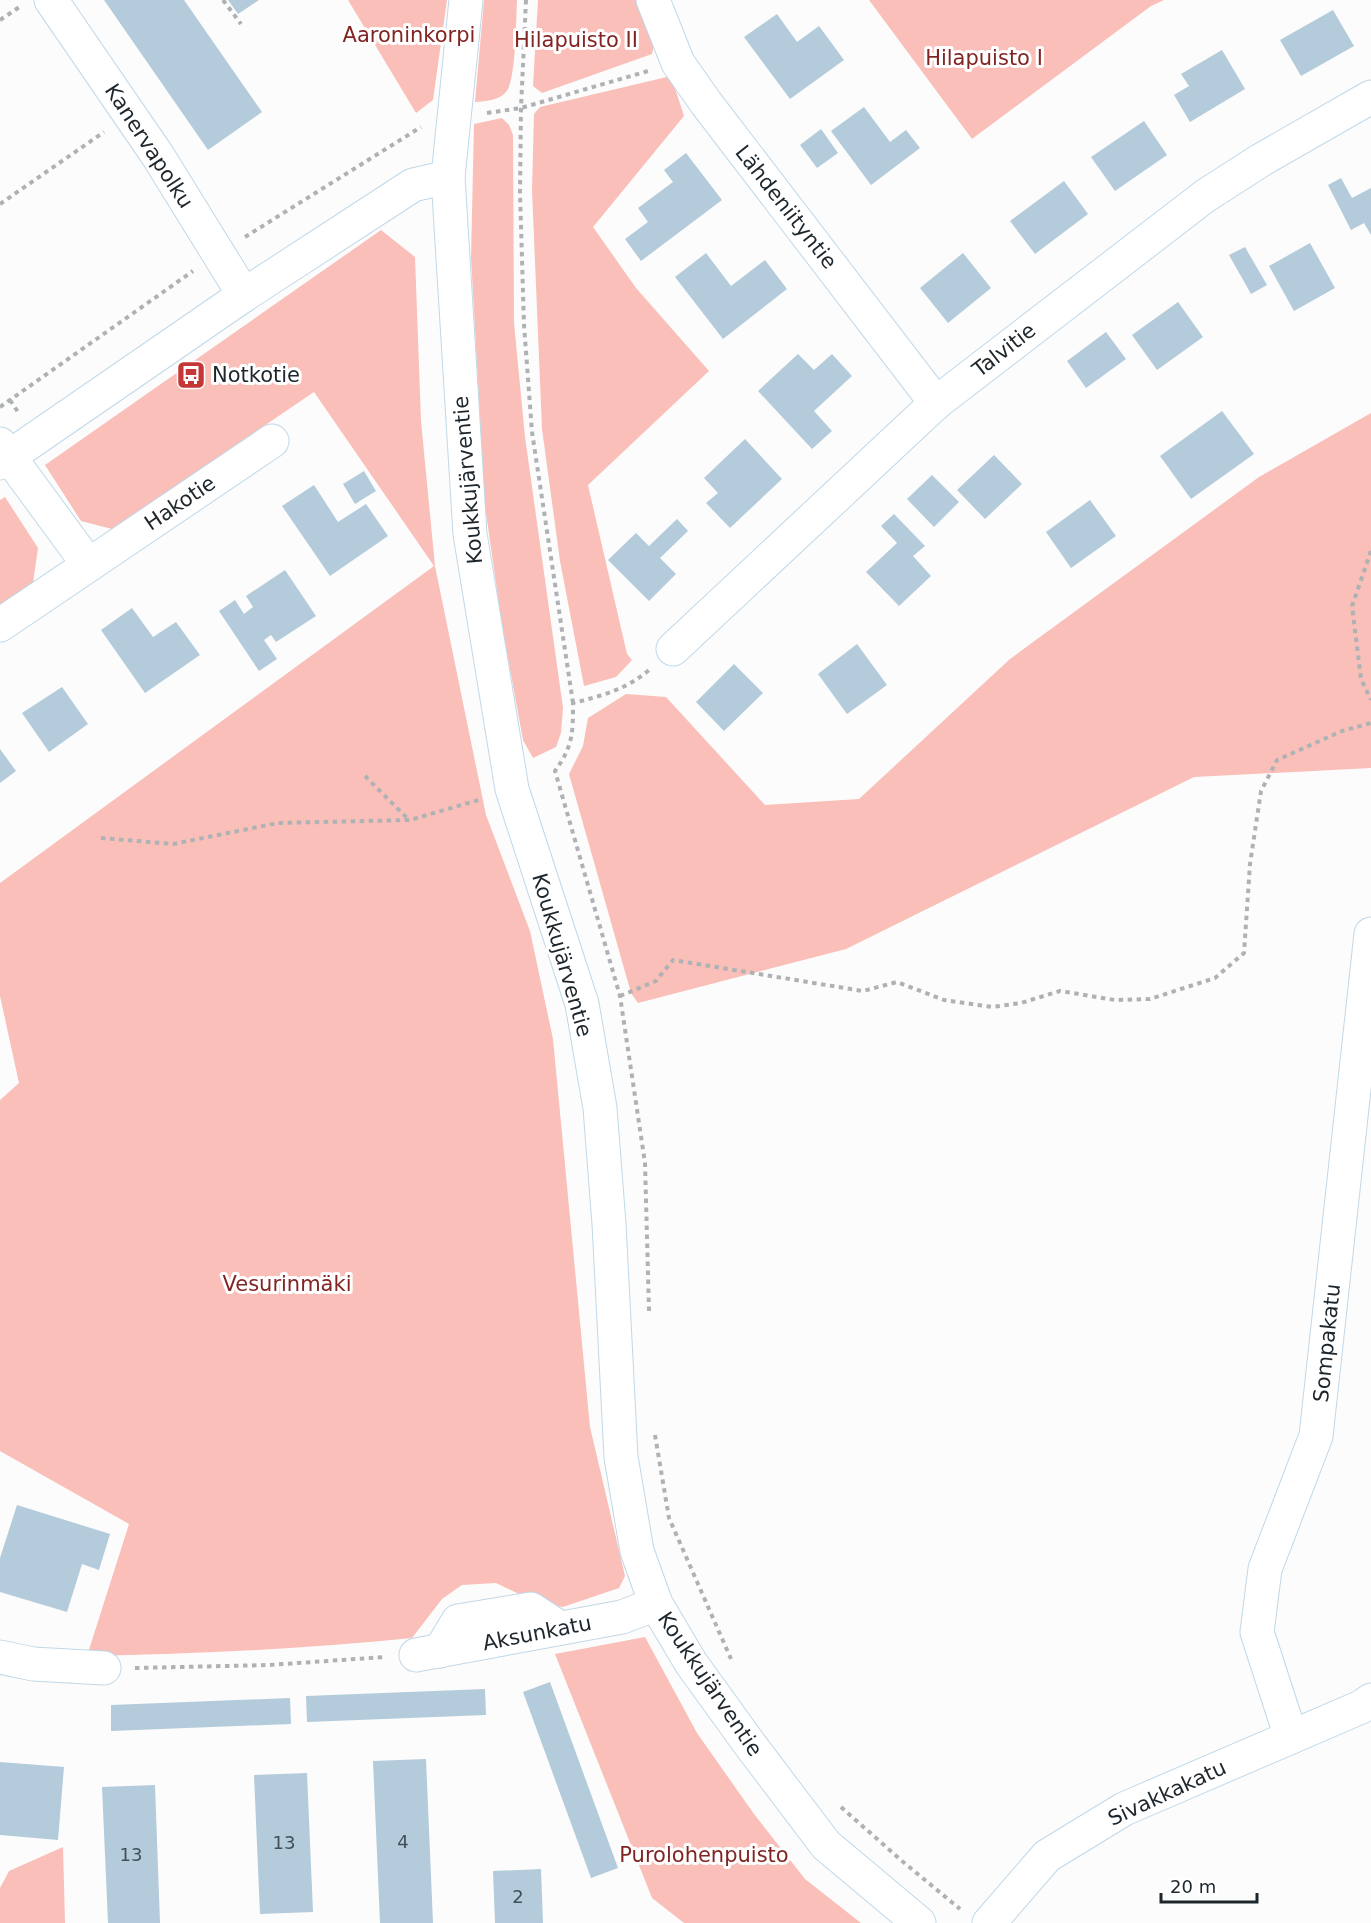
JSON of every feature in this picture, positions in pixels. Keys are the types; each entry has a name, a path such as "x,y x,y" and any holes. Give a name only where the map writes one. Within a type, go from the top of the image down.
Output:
{"street":[{"name":"Kanervapolku","path":"51,0 158,156 244,295"},
{"name":"Koukkujärventie","path":"466,0 452,117 448,177 470,534 512,789 582,1004 600,1108 609,1224 621,1457 637,1551 656,1604 691,1663 826,1845 919,1923"},
{"name":"Lähdeniityntie","path":"653,0 678,63 936,403"},
{"name":"Talvitie","path":"673,650 936,403 1205,195 1371,97"},
{"path":"88,564 3,455 413,185 448,177"},
{"name":"Hakotie","path":"0,625 272,441"},
{"name":"Sompakatu","path":"1291,1737 1257,1632 1265,1569 1316,1436 1371,934"},
{"name":"Aksunkatu","path":"428,1653 622,1617 656,1604"},
{"path":"0,1657 33,1664 105,1668"},
{"name":"Sivakkakatu","path":"975,1916 1047,1856 1124,1809 1361,1707 1371,1700"}],"path":[{"path":"0,20 29,0"},
{"path":"223,0 241,24"},
{"path":"526,0 520,192 524,325 532,432 573,703 573,732 567,754 555,771 620,996 645,1163 649,1318"},
{"path":"0,204 129,114"},
{"path":"1371,551 1352,606 1361,680 1371,700"},
{"path":"573,703 613,693 642,677 673,650"},
{"path":"620,996 656,981 673,960 863,991 897,982 944,1000 992,1007 1021,1003 1060,991 1115,1000 1150,999 1215,978 1244,952 1250,864 1261,791 1277,760 1342,731 1371,723"},
{"path":"365,776 410,820"},
{"path":"101,838 173,843 278,823 410,820 512,789"},
{"path":"654,1425 669,1518 734,1665"},
{"path":"105,1668 269,1665 428,1653"},
{"path":"834,1800 902,1861 975,1916"}],"green space":[{"name":"Aaroninkorpi","path":"348,0 447,0 433,100 416,113"},
{"path":"484,0 517,0 515,49 512,76 506,92 496,99 475,102"},
{"name":"Hilapuisto II","path":"538,0 636,0 655,41 652,54 542,93 533,86"},
{"name":"Hilapuisto I","path":"869,0 1164,0 1151,6 972,139"},
{"path":"671,76 684,116 593,227 636,288 709,371 588,485 627,654 632,660 616,677 584,686 560,561 542,429 532,190 534,114 540,107"},
{"path":"502,118 509,125 513,135 514,323 525,437 563,708 561,733 556,747 533,758 523,740 502,625 485,506 471,258 474,124"},
{"name":"Vesurinmäki","path":"381,230 415,257 421,421 435,566 486,815 530,931 553,1039 590,1427 625,1576 619,1588 563,1607 538,1603 496,1583 462,1585 442,1599 412,1638 250,1650 87,1656 129,1524 0,1451 0,1100 19,1083 0,996 0,883 434,566 314,392 112,529 81,521 45,465"},
{"path":"1371,413 1371,768 1194,777 846,949 638,1003 631,993 569,774 583,746 588,718 626,694 666,697 765,805 859,799 1010,659 1259,477"},
{"path":"5,497 38,548 33,583 0,605 0,500"},
{"name":"Purolohenpuisto","path":"645,1637 697,1733 754,1814 805,1879 861,1923 684,1923 652,1898 555,1654"},
{"path":"63,1847 65,1923 0,1923 0,1888 9,1871"}],"building":[{"path":"104,0 184,0 262,112 208,150"},
{"path":"228,0 259,0 238,14"},
{"path":"1333,10 1354,46 1301,76 1280,40"},
{"path":"777,14 797,42 819,26 844,60 790,99 744,37"},
{"path":"1222,50 1245,89 1190,122 1174,95 1189,86 1181,74"},
{"path":"864,107 890,142 906,130 920,148 871,185 831,131"},
{"path":"1144,121 1167,155 1115,191 1091,157"},
{"path":"821,129 838,153 817,168 800,145"},
{"path":"686,153 722,200 641,261 625,239 648,222 638,208 673,182 664,170"},
{"path":"1341,178 1352,198 1371,188 1371,235 1364,223 1351,230 1328,185"},
{"path":"1064,181 1088,214 1035,254 1010,221"},
{"path":"1310,243 1335,288 1294,311 1269,266"},
{"path":"1245,247 1267,285 1251,294 1229,255"},
{"path":"706,253 731,286 765,260 787,289 723,339 675,277"},
{"path":"963,253 991,288 948,323 920,288"},
{"path":"1178,302 1203,337 1157,370 1132,335"},
{"path":"1106,332 1126,359 1086,388 1067,361"},
{"path":"798,354 814,370 832,354 852,376 814,411 832,431 812,449 758,391"},
{"path":"1222,411 1254,454 1191,499 1160,456"},
{"path":"745,439 782,479 730,528 706,503 718,493 704,478"},
{"path":"994,455 1022,484 985,519 957,490"},
{"path":"364,471 376,491 355,504 343,484"},
{"path":"932,475 959,502 934,527 907,499"},
{"path":"314,485 338,522 366,504 388,536 330,576 282,506"},
{"path":"1090,500 1116,536 1071,568 1046,532"},
{"path":"894,514 925,546 913,556 931,576 899,606 866,572 897,543 881,526"},
{"path":"677,519 688,531 660,558 676,574 649,601 608,560 636,533 649,546"},
{"path":"285,570 316,616 276,642 271,635 264,640 277,659 259,671 219,611 235,600 244,614 253,607 246,596"},
{"path":"132,608 153,637 176,622 200,655 145,693 101,630"},
{"path":"857,644 887,685 847,714 818,674"},
{"path":"734,664 763,693 724,731 696,702"},
{"path":"62,687 88,724 49,752 22,713"},
{"path":"0,749 16,771 0,783"},
{"path":"17,1505 110,1534 99,1570 82,1564 67,1612 0,1592 0,1558"},
{"path":"550,1682 618,1868 591,1878 523,1692"},
{"path":"485,1689 486,1715 307,1722 306,1696"},
{"path":"290,1698 291,1724 111,1731 111,1705"},
{"path":"426,1759 433,1923 380,1923 373,1761"},
{"path":"0,1762 64,1767 58,1840 0,1835"},
{"path":"307,1773 313,1912 260,1914 254,1775"},
{"path":"155,1785 160,1923 108,1923 102,1787"},
{"path":"541,1869 543,1923 495,1923 493,1871"}],"place":[{"name":"Notkotie","path":"191,375"}]}
